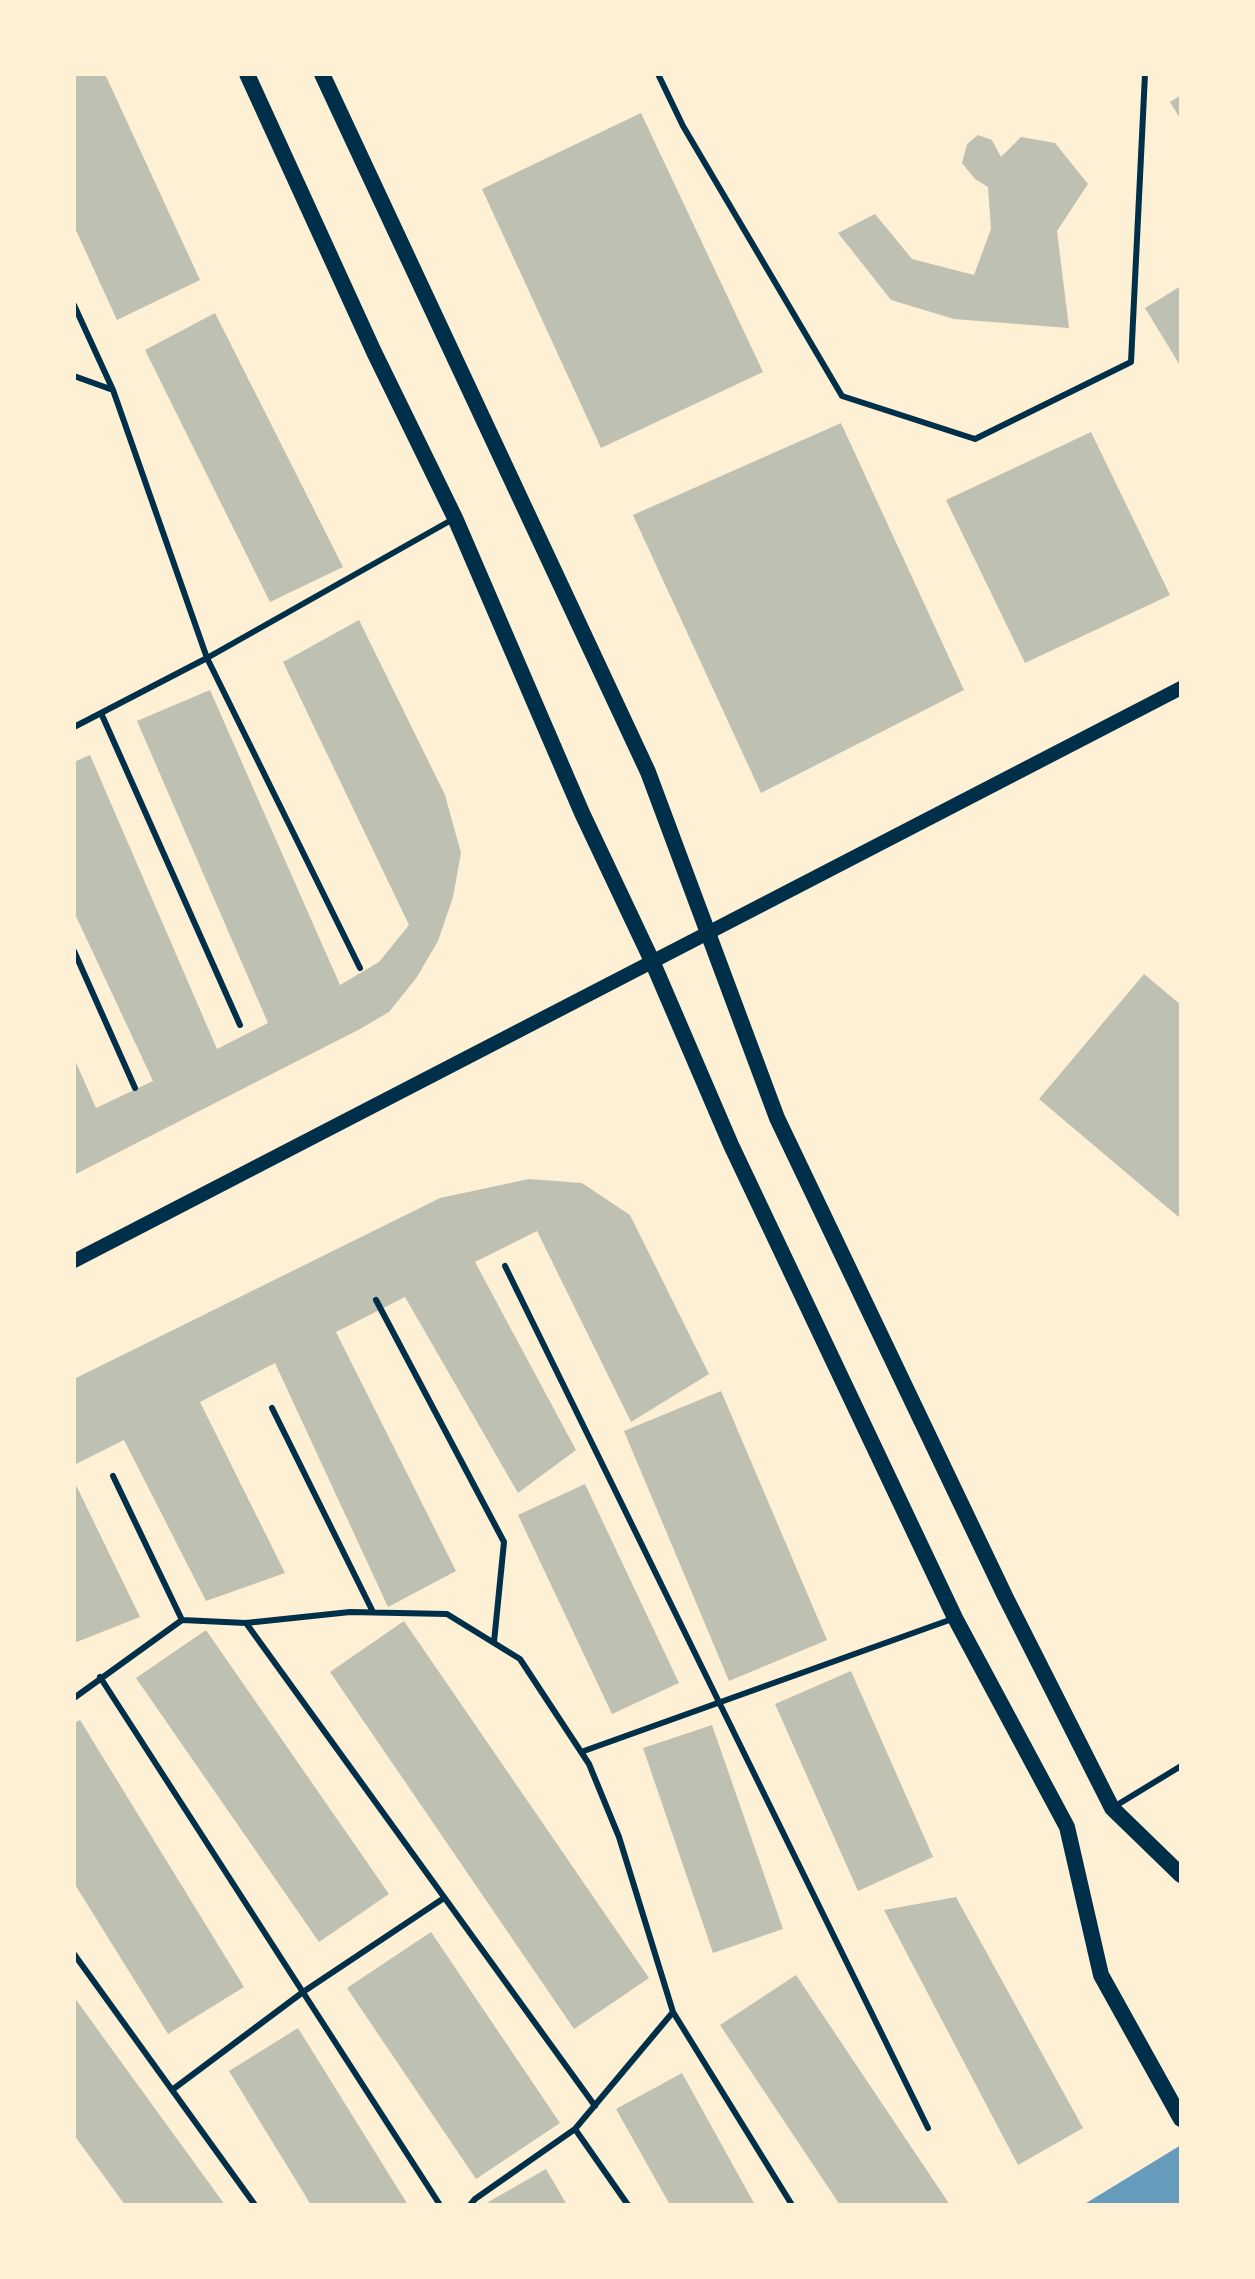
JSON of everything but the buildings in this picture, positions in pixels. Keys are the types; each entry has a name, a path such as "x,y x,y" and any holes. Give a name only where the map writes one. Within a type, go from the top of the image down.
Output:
{"main road":[{"path":"247,74 455,518 582,813 652,961 731,1145 955,1618 1067,1827 1101,1975 1178,2113"},
{"path":"322,74 648,772 777,1118 1005,1596 1112,1808 1181,1875"}],"street":[{"path":"74,1261 1181,688"}],"lane":[{"path":"658,74 683,126 842,396 975,439 1131,362 1145,74"},
{"path":"74,305 113,390 207,658 360,968"},
{"path":"74,376 113,390"},
{"path":"74,727 207,658 455,518"},
{"path":"101,713 240,1025"},
{"path":"74,951 135,1088"},
{"path":"505,1266 928,2128"},
{"path":"376,1300 504,1542 494,1642"},
{"path":"272,1408 373,1612"},
{"path":"113,1476 182,1620"},
{"path":"74,1698 182,1620 246,1623 350,1612 447,1614 520,1659 589,1764 619,1837 673,2012 792,2205"},
{"path":"581,1752 955,1618"},
{"path":"246,1623 595,2106"},
{"path":"100,1677 440,2205"},
{"path":"1112,1808 1181,1766"},
{"path":"172,2090 303,1992 444,1898"},
{"path":"74,1954 255,2205"},
{"path":"470,2205 575,2129 673,2012"},
{"path":"575,2129 628,2205"}],"water":[{"path":"1181,2145 1181,2205 1083,2205"}]}
